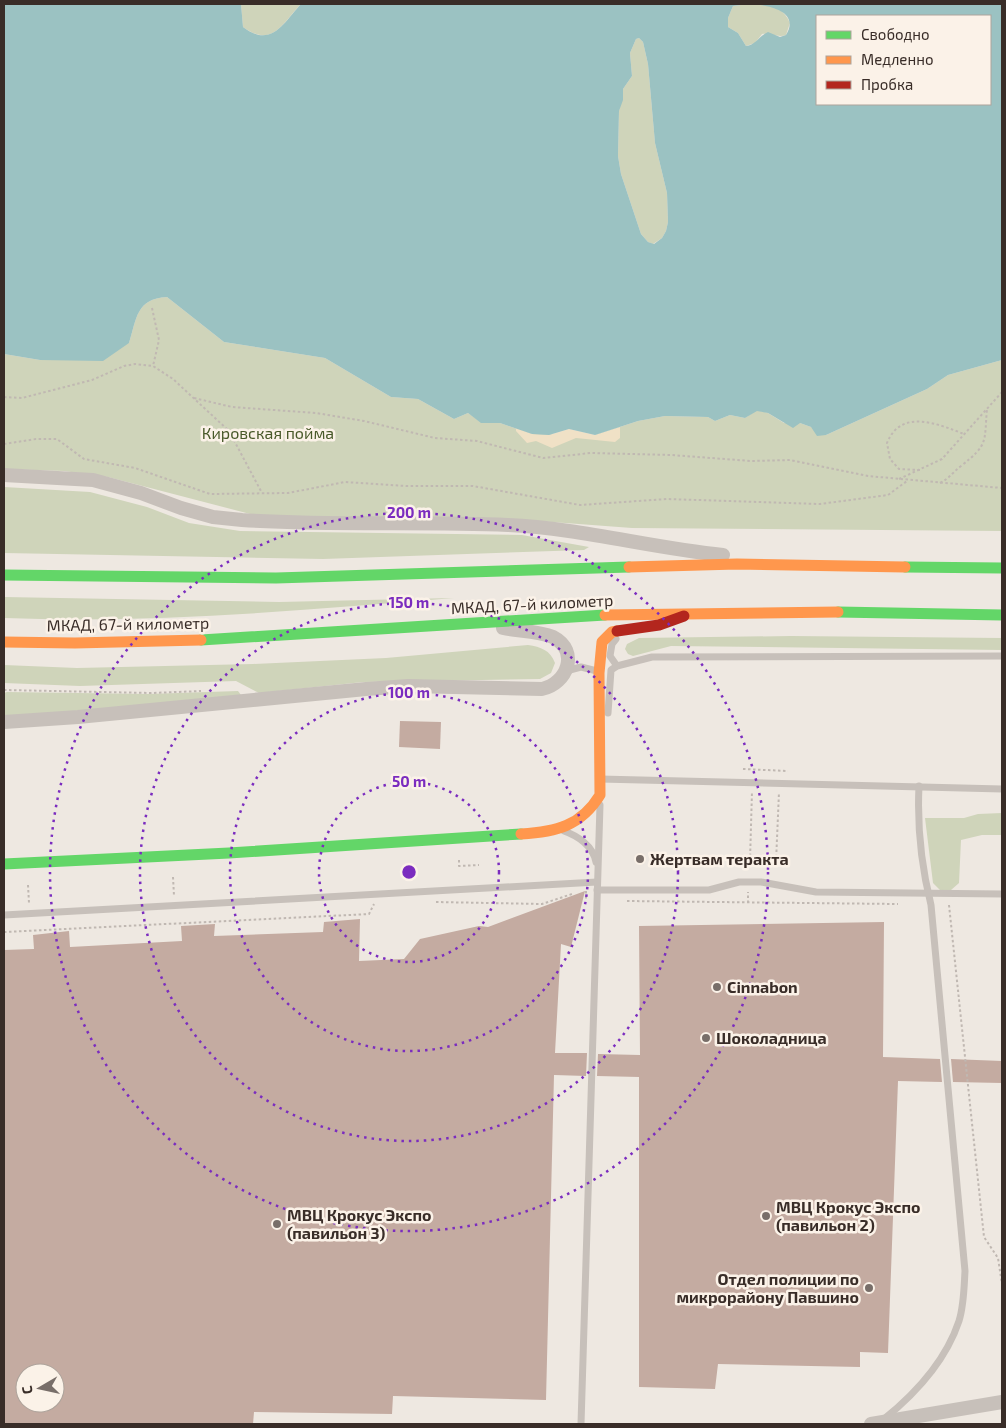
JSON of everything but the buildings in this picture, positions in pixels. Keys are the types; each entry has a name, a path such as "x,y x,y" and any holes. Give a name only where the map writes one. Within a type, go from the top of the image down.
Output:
{"main road":[{"name":"МКАД, 67-й километр","path":"4,575 276,578 639,566 1002,568"},
{"name":"МКАД, 67-й километр","path":"4,642 110,643 183,640 576,616 862,612 1002,615"},
{"path":"4,864 527,834 559,829 578,821 591,810 600,795 599,673 600,650 606,636 612,632 659,625 692,613"}],"street":[{"path":"4,475 93,480 141,493 180,508 213,517 242,520 509,525 559,530 721,555 843,566"},
{"path":"4,722 78,717 408,686 542,689 555,684 566,671 568,660 566,650 554,638 473,623"},
{"path":"876,1424 1002,1402"}],"lane":[{"path":"617,666 610,656 612,644 616,639 634,628"},
{"path":"608,721 609,674 617,666 652,657 1002,656"},
{"path":"566,671 588,667 599,673"},
{"path":"599,762 606,745 608,730"},
{"path":"600,779 1002,789"},
{"path":"876,1424 916,1390 943,1353 959,1321 964,1297 964,1261 928,893 921,861 917,818 919,786"},
{"path":"580,1424 600,795"},
{"path":"559,829 571,834 589,848 595,856 598,870"},
{"path":"4,915 597,886 709,890 739,882 761,882 816,892 1002,894"}],"path":[{"path":"152,308 159,340 153,366"},
{"path":"4,397 22,398 92,380 124,366 135,364 153,366 173,379 229,431 263,494"},
{"path":"896,480 942,459 1002,392"},
{"path":"194,398 232,407 316,413 364,421 435,438 477,441 543,458 591,453 671,455 751,461 790,460 896,480 1002,488"},
{"path":"938,484 950,478 960,466 980,452 985,438 987,408"},
{"path":"920,470 900,469 890,460 887,443 898,427 908,422 920,421 936,423 964,434"},
{"path":"4,444 36,438 57,440 84,459 135,468 210,494 288,493 345,482 406,486 473,486 580,505 667,499 820,504 888,495 907,481"},
{"path":"4,690 151,693 205,691"},
{"path":"743,770 788,771"},
{"path":"750,861 752,790"},
{"path":"776,862 779,792"},
{"path":"458,860 459,866 479,865"},
{"path":"748,903 749,887"},
{"path":"431,902 542,904 586,891"},
{"path":"775,895 775,903"},
{"path":"4,932 369,914 378,899"},
{"path":"627,901 898,904"},
{"path":"949,905 984,1237 998,1258 1002,1284"}],"green space":[{"path":"241,4 301,4 276,31 262,35 253,33 243,27"},
{"path":"749,4 768,5 783,12 790,23 786,35 762,34 755,43 746,46 738,33 728,27 728,18 733,6"},
{"path":"639,38 643,42 648,64 655,143 667,193 668,222 666,231 662,238 653,244 648,242 641,234 621,174 618,156 619,111 623,89 632,76 630,53 636,39"},
{"name":"Кировская пойма","path":"167,297 224,342 325,358 391,397 418,399 454,419 468,413 481,422 500,423 532,434 595,435 638,421 665,416 708,417 715,421 730,415 745,418 757,410 768,413 784,423 800,423 826,435 927,389 948,375 1002,360 1002,531 632,528 512,519 302,518 254,515 108,477 64,471 4,469 4,354 40,360 129,343 136,318 143,306 157,299"},
{"path":"4,487 90,492 147,507 189,523 240,531 522,535 589,547 584,550 323,559 4,553"},
{"path":"4,597 279,602 454,598 229,615 60,619 4,618"},
{"path":"791,636 1002,638 1002,650 671,646 633,656 628,654 625,649 627,644 639,638"},
{"path":"528,645 548,652 555,663 551,673 540,679 363,682 259,693 236,681 80,686 4,683 4,665 77,668 253,664 386,658"},
{"path":"238,691 241,695 4,718 4,693 7,692 148,694"},
{"path":"1002,813 1002,835 982,835 961,840 959,883 951,890 940,890 933,883 925,818 964,818 978,814"}],"sand":[{"path":"620,427 620,438 615,442 576,438 552,448 536,441 527,443 516,431 516,428 532,434 549,435 569,429 595,435"}],"water":[{"path":"4,4 241,4 243,27 253,33 262,35 276,31 301,4 749,4 733,6 728,18 728,27 738,33 746,46 752,44 768,32 780,37 786,35 789,27 787,16 782,12 768,6 754,4 1002,4 1002,360 948,375 927,389 826,435 817,436 811,427 800,423 793,428 768,413 757,411 745,418 730,415 715,421 708,417 665,416 638,421 595,435 569,429 549,435 532,434 500,423 481,423 468,413 454,419 418,399 391,397 325,358 224,342 167,297 149,302 143,306 136,318 129,343 103,361 40,360 4,354","holes":["639,38 643,42 648,64 655,143 667,193 668,222 666,231 662,238 654,244 648,242 641,234 621,174 618,156 619,111 623,100 623,89 632,76 630,53 636,39"]}],"traffic: fast":[{"path":"4,575 276,578 629,567"},
{"path":"905,567 1002,568"},
{"path":"838,612 1002,615"},
{"path":"201,640 605,615"},
{"path":"4,864 229,853 521,834"}],"traffic: slow":[{"path":"629,567 737,564 905,567"},
{"path":"605,615 838,612"},
{"path":"521,834 556,829 566,825 585,814 600,795 599,673 602,642 612,632 617,631"},
{"path":"4,642 75,643 201,640"}],"traffic: jam":[{"path":"617,631 659,625 684,616"}],"place":[{"name":"Жертвам теракта","path":"640,859"},
{"name":"Cinnabon","path":"717,987"},
{"name":"Шоколадница","path":"706,1038"},
{"name":"МВЦ Крокус Экспо (павильон 2)","path":"766,1216"},
{"name":"МВЦ Крокус Экспо (павильон 3)","path":"277,1224"},
{"name":"Отдел полиции по микрорайону Павшино","path":"869,1288"}]}
